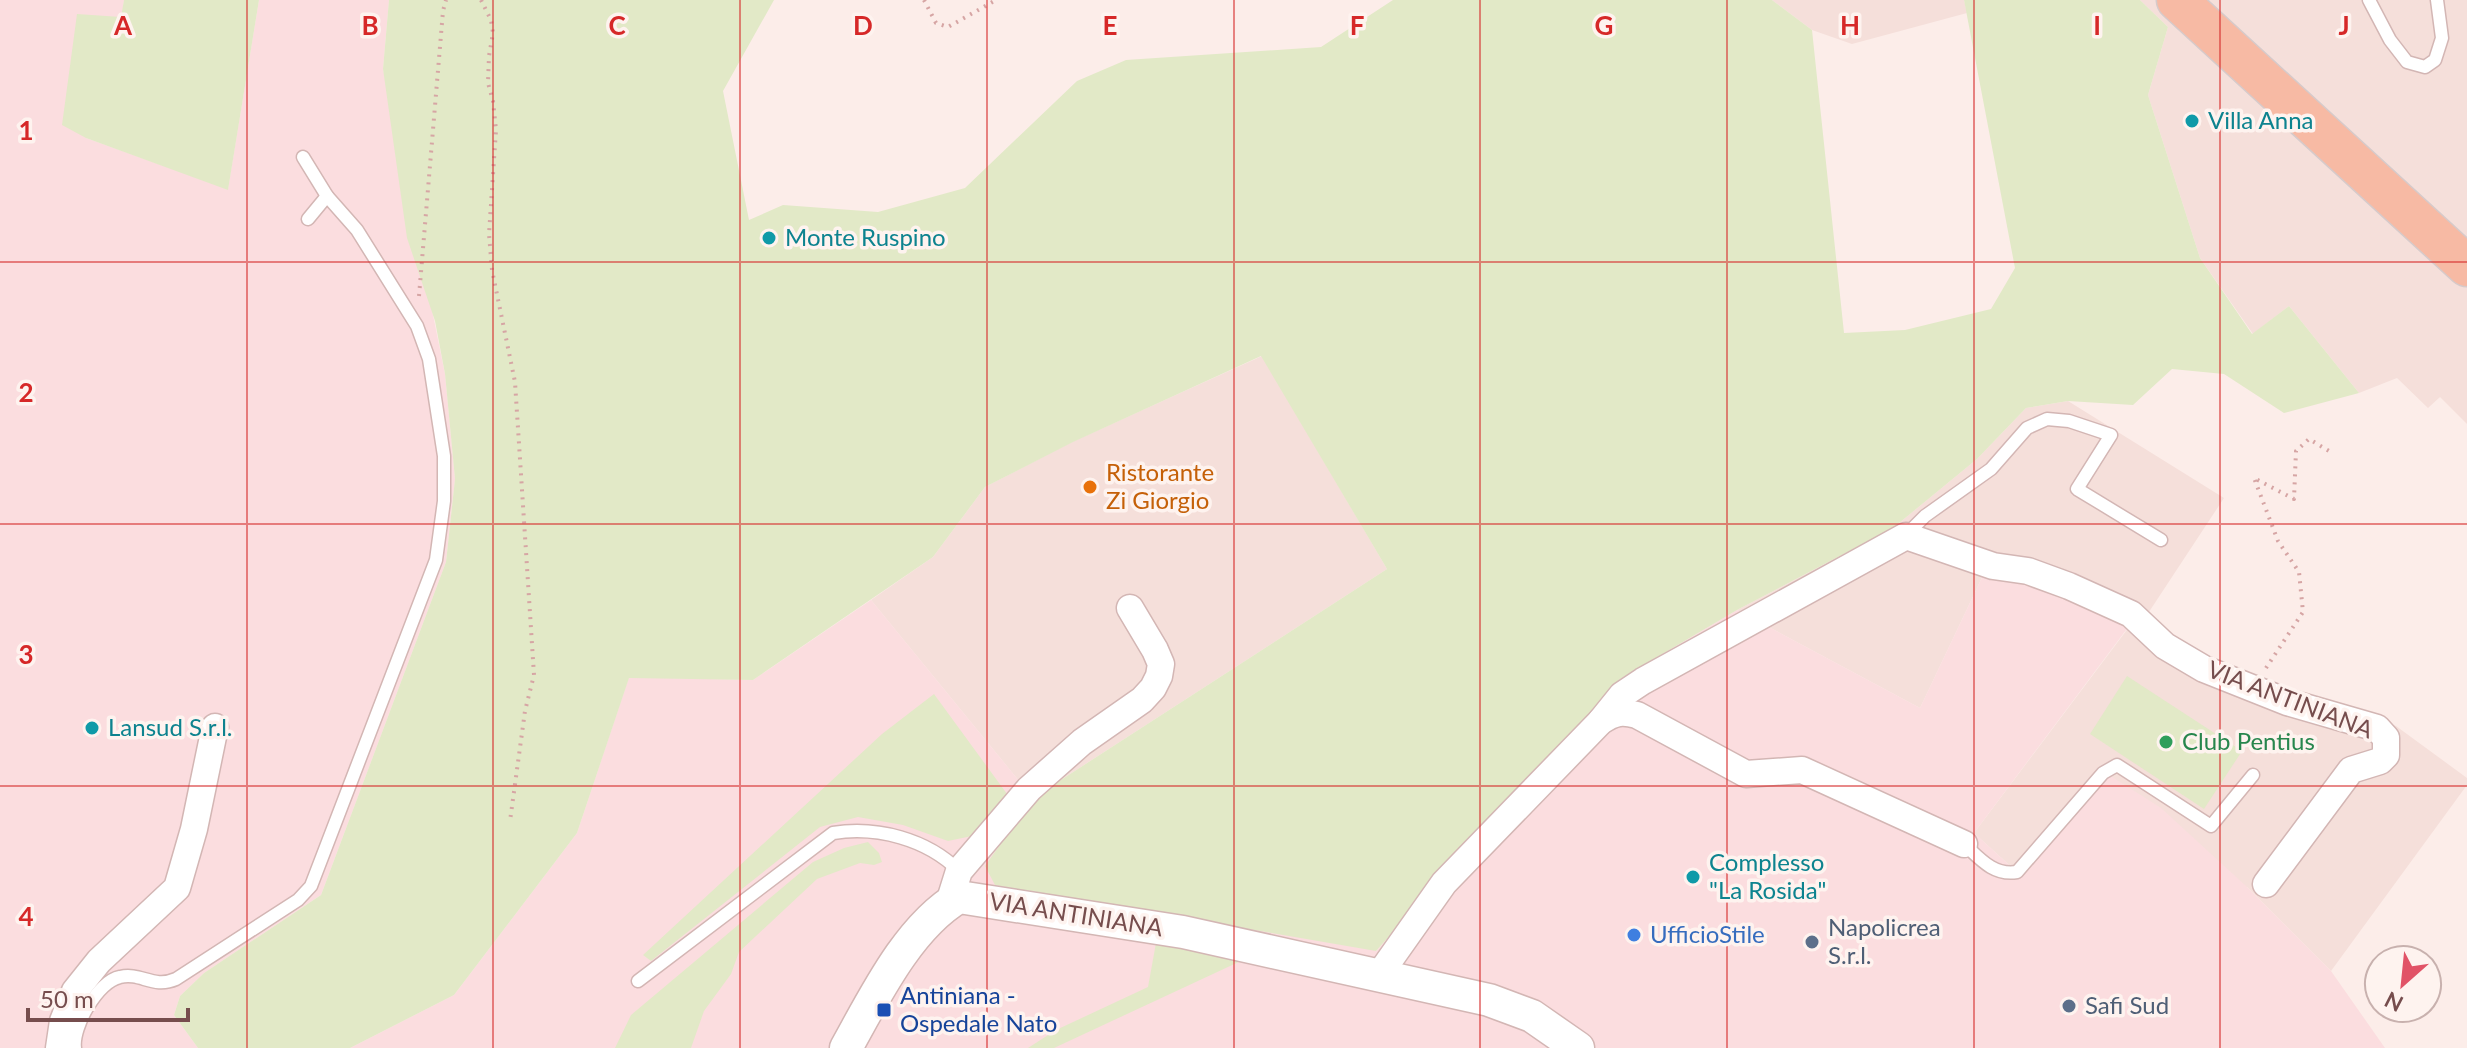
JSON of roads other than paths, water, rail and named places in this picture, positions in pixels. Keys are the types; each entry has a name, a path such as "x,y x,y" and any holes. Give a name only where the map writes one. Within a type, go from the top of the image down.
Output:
{"main road":[{"path":"2177,0 2467,266"}],"street":[{"name":"VIA ANTINIANA","path":"1906,536 1993,566 2028,571 2069,586 2131,614 2165,646 2204,669 2287,702 2377,728 2386,738 2386,755 2380,761 2351,770 2266,884"},
{"path":"1379,975 1444,883 1601,721 1622,695 1906,536"},
{"path":"846,1048 872,1000 909,945 949,903 959,871 1029,789 1082,742 1142,700 1153,688 1161,664 1150,639 1130,608"},
{"path":"1601,721 1624,711 1637,715 1746,774 1802,770 1964,844"},
{"path":"59,1048 63,1021 75,991 99,961 177,888 194,829 215,727"},
{"name":"VIA ANTINIANA","path":"949,903 959,897 968,897 1183,932 1489,1000 1532,1016 1578,1048"}],"lane":[{"path":"2369,0 2390,40 2407,62 2425,67 2435,60 2442,38 2437,0"},
{"path":"75,1048 80,1021 107,982 127,976 165,984 176,979 298,900 311,886 436,560 444,501 444,456 429,359 417,326 357,230 327,196 303,157"},
{"path":"308,219 327,196"},
{"path":"1906,536 1925,516 1991,469 2027,428 2047,419 2069,421 2111,435 2077,489 2161,540"},
{"path":"1964,844 1991,868 2004,874 2017,872 2103,773 2117,765 2211,826 2253,775"},
{"path":"638,981 833,833 870,830 891,835 947,859 959,871"}],"place":[{"name":"Villa Anna","path":"2192,121"},
{"name":"Monte Ruspino","path":"769,238"},
{"name":"Ristorante Zi Giorgio","path":"1090,487"},
{"name":"Lansud S.r.l.","path":"92,728"},
{"name":"Club Pentius","path":"2166,742"},
{"name":"Complesso \"La Rosida\"","path":"1693,877"},
{"name":"UfficioStile","path":"1634,935"},
{"name":"Napolicrea S.r.l.","path":"1812,942"},
{"name":"Safi Sud","path":"2069,1006"},
{"name":"Antiniana - Ospedale Nato","path":"884,1010"}]}
